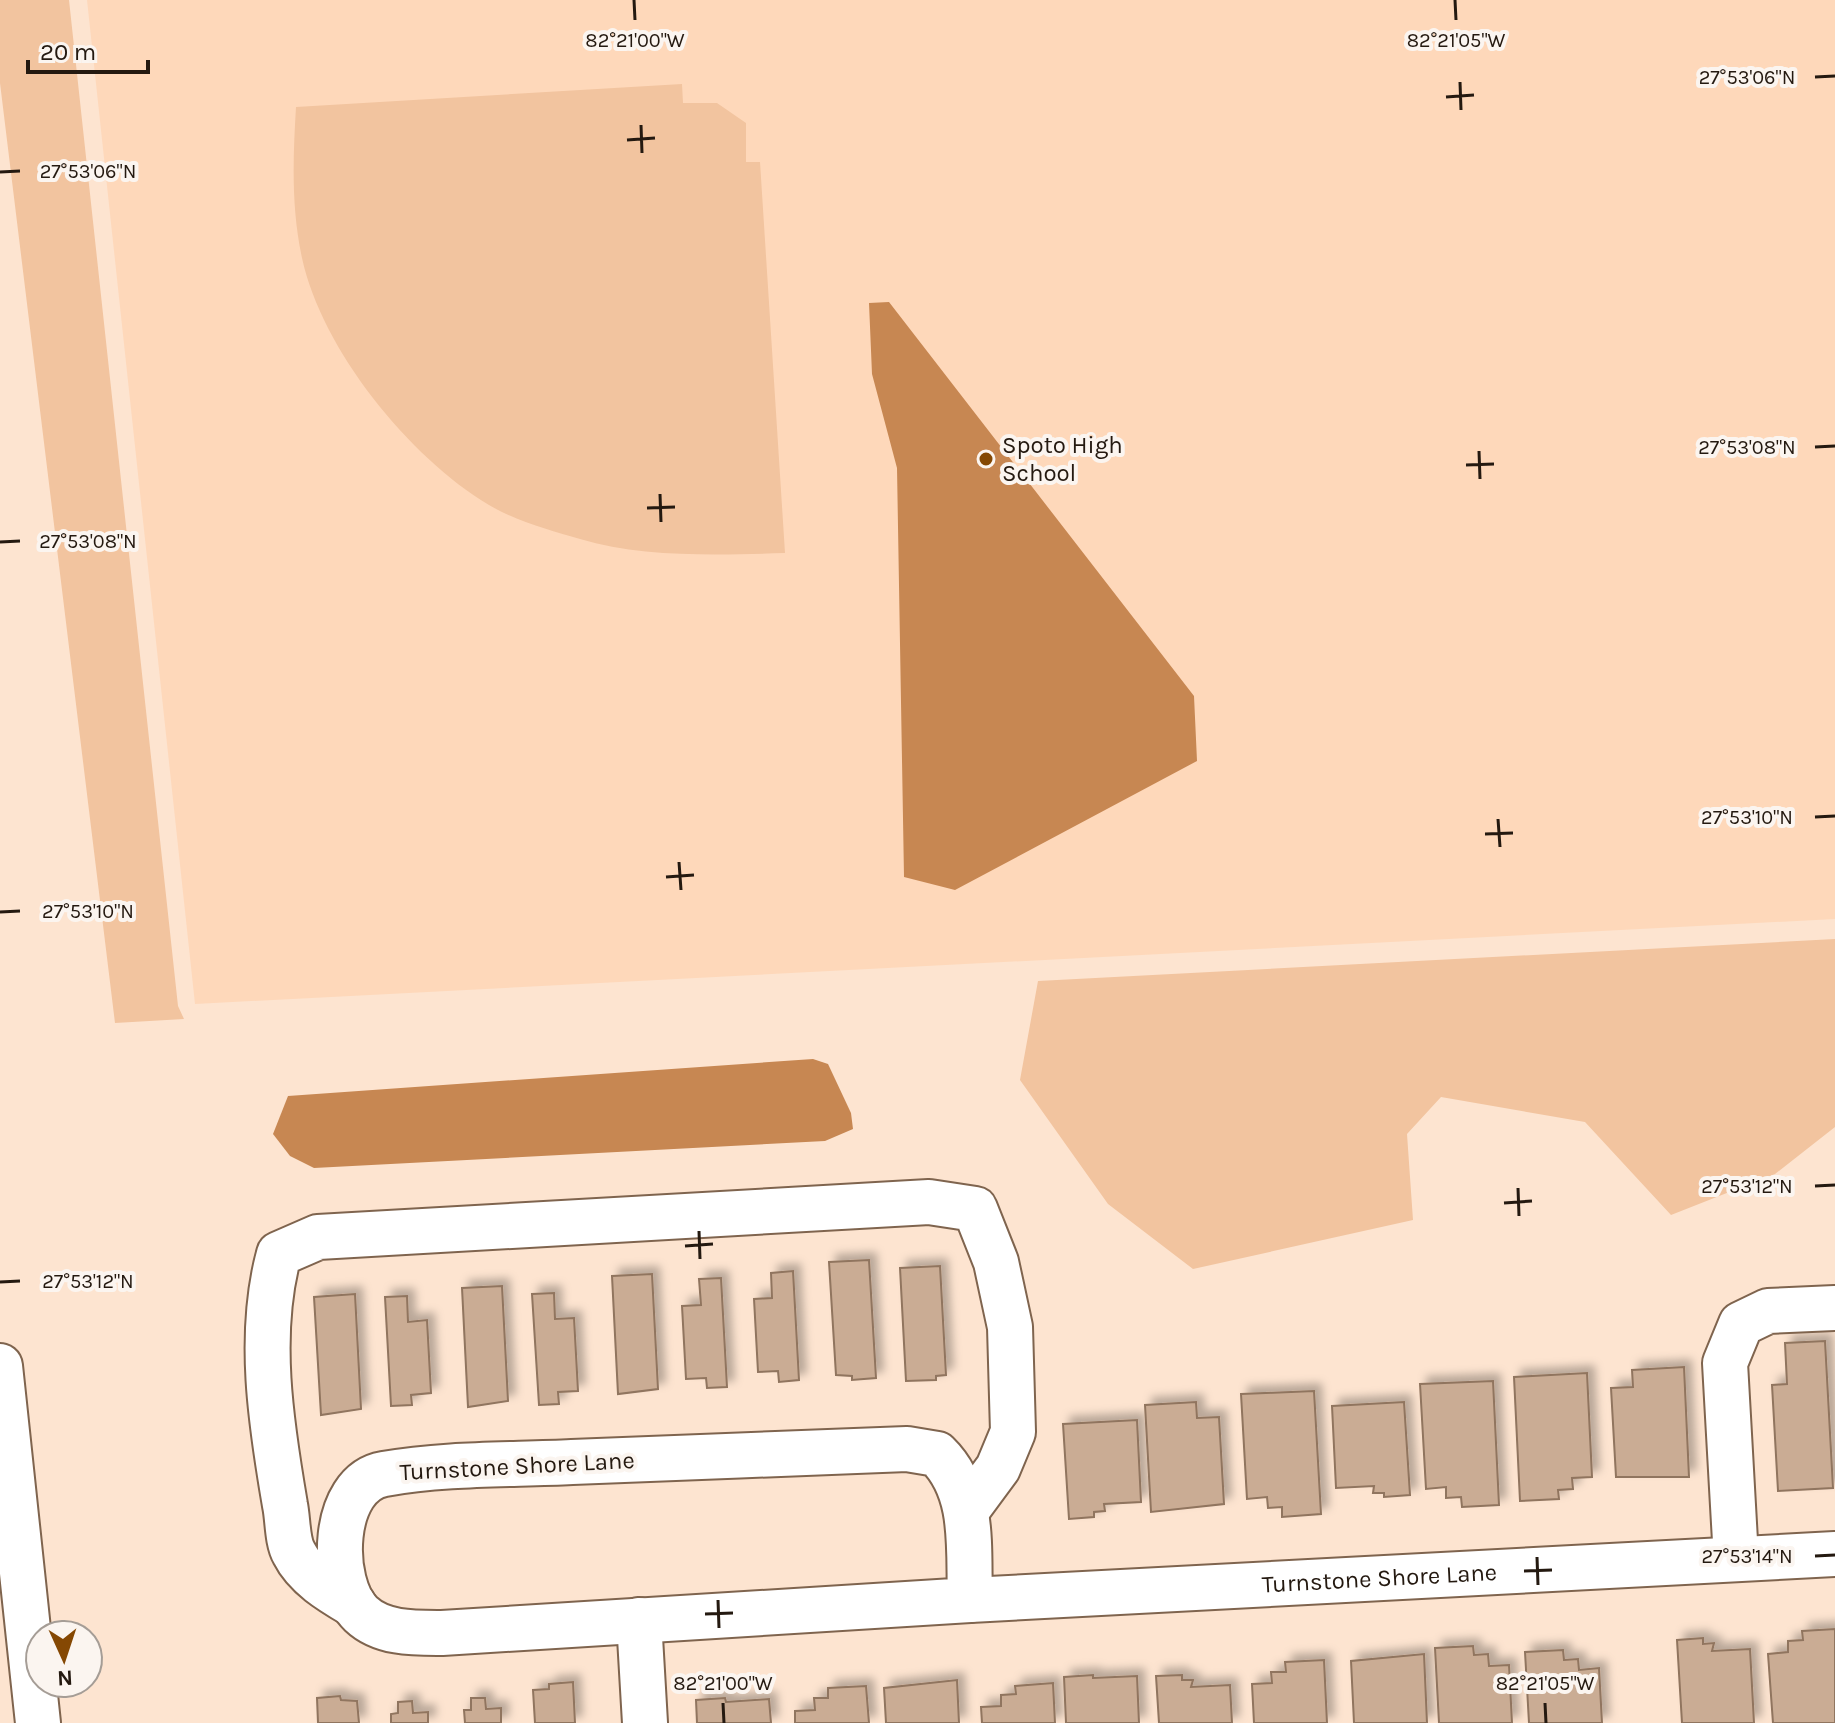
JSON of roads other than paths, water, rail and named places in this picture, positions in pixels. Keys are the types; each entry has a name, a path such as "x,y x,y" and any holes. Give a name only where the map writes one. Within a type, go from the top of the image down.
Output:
{"main road":[{"path":"354,1605 323,1587 293,1553 275,1446 267,1334 270,1286 279,1254 318,1237 929,1202 975,1209 996,1262 1010,1327 1013,1432 998,1468 967,1510"},
{"path":"1736,1559 1725,1363 1741,1324 1768,1311 1835,1308"},
{"path":"0,1366 38,1723"},
{"name":"Turnstone Shore Lane","path":"970,1600 967,1510 950,1467 937,1454 907,1449 483,1466 380,1474 346,1505 340,1526 344,1577 354,1605 374,1623 404,1633 1835,1554"},
{"path":"639,1620 645,1723"}],"place":[{"name":"Spoto High School","path":"986,459"}]}
